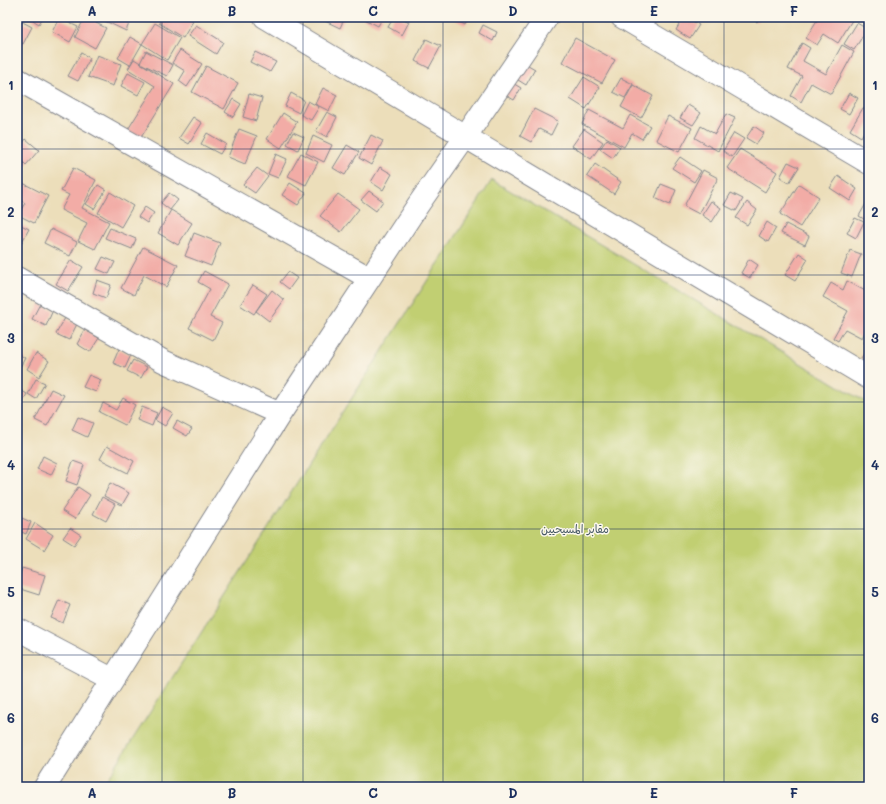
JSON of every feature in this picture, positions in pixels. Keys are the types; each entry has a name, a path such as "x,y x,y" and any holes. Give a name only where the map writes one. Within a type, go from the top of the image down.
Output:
{"street":[{"path":"265,17 869,378"},
{"path":"45,787 280,414 418,205 547,17"},
{"path":"622,17 869,163"},
{"path":"17,79 369,278"},
{"path":"17,278 163,361 280,414"},
{"path":"17,629 112,679"}],"green space":[{"name":"مقابر المسيحيين","path":"492,180 869,404 869,787 102,787"}],"building":[{"path":"28,17 43,17 39,24"},
{"path":"85,17 99,17 96,23 106,28 95,48 75,37"},
{"path":"104,17 122,17 130,21 126,31 103,20"},
{"path":"162,17 187,17 193,21 183,38 159,23"},
{"path":"325,17 345,17 340,28 323,20"},
{"path":"361,17 383,17 378,26"},
{"path":"394,17 400,17 409,22 402,35 388,27"},
{"path":"450,17 469,17 465,25"},
{"path":"503,17 512,17 509,21"},
{"path":"684,17 699,25 690,39 676,30"},
{"path":"749,17 760,17 757,22"},
{"path":"819,17 854,17 838,43 824,34 817,45 806,38"},
{"path":"59,18 78,27 70,42 52,32"},
{"path":"17,19 32,27 23,44 17,41"},
{"path":"155,23 180,38 167,60 142,44"},
{"path":"857,23 867,29 854,50 844,44"},
{"path":"196,25 223,42 216,54 188,36"},
{"path":"483,25 497,32 493,41 479,33"},
{"path":"130,37 142,44 130,65 118,58"},
{"path":"575,38 615,60 602,83 562,62"},
{"path":"426,39 441,46 429,68 415,61"},
{"path":"802,43 810,48 803,61 826,74 842,45 854,52 831,94 811,83 801,102 791,96 802,76 788,69"},
{"path":"180,50 202,64 187,87 179,81 185,71 172,63"},
{"path":"146,51 173,65 167,76 140,63"},
{"path":"255,52 276,62 270,72 250,62"},
{"path":"81,53 90,58 78,81 68,76"},
{"path":"97,55 121,64 113,86 88,77"},
{"path":"516,58 535,69 526,85 507,73"},
{"path":"134,59 174,84 140,139 127,131 155,86 128,69"},
{"path":"206,66 238,83 224,109 192,92"},
{"path":"128,73 145,82 138,95 121,86"},
{"path":"499,75 521,88 514,100 492,87"},
{"path":"584,77 600,87 586,109 570,99"},
{"path":"621,78 633,84 625,98 613,92"},
{"path":"633,85 653,96 641,118 621,107"},
{"path":"323,88 337,95 329,111 315,104"},
{"path":"291,93 304,100 299,113 285,106"},
{"path":"849,93 858,98 849,114 840,109"},
{"path":"249,94 262,98 256,121 243,117"},
{"path":"233,99 241,104 233,117 225,112"},
{"path":"308,101 319,107 311,120 301,115"},
{"path":"688,105 701,113 693,125 680,118"},
{"path":"863,108 869,111 869,123 861,137 850,130"},
{"path":"534,109 558,121 551,135 539,129 531,142 520,136"},
{"path":"589,110 623,128 630,115 650,126 642,139 632,133 624,147 582,124"},
{"path":"327,112 337,117 327,137 316,131"},
{"path":"283,113 297,122 281,148 267,139"},
{"path":"726,114 735,118 718,151 695,138 701,126 715,134"},
{"path":"668,116 692,128 679,152 656,140"},
{"path":"193,117 202,123 189,144 179,138"},
{"path":"754,126 764,133 756,144 746,138"},
{"path":"239,129 257,136 245,164 228,157"},
{"path":"584,129 603,142 591,159 572,146"},
{"path":"293,132 304,137 298,150 287,144"},
{"path":"207,133 226,144 220,154 201,144"},
{"path":"734,133 744,139 732,157 723,151"},
{"path":"371,135 383,141 371,165 359,158"},
{"path":"313,136 332,145 324,162 306,153"},
{"path":"26,139 39,150 26,165 17,157 17,150"},
{"path":"607,139 620,147 613,158 600,149"},
{"path":"347,145 359,152 345,175 333,168"},
{"path":"740,149 777,172 765,192 727,168"},
{"path":"301,153 318,162 306,185 288,176"},
{"path":"276,154 287,159 278,178 268,174"},
{"path":"680,157 701,171 694,182 672,168"},
{"path":"788,162 799,167 789,183 780,177"},
{"path":"595,164 621,182 614,194 587,176"},
{"path":"380,167 392,174 383,190 371,182"},
{"path":"73,168 96,180 82,208 109,222 95,249 78,241 87,223 61,210 69,195 61,191"},
{"path":"257,168 268,176 255,193 243,185"},
{"path":"703,170 718,178 699,214 684,206"},
{"path":"838,176 857,189 850,201 830,188"},
{"path":"17,180 48,196 34,223 18,215 25,203 17,198"},
{"path":"290,183 306,193 298,205 282,195"},
{"path":"661,184 676,190 670,205 655,198"},
{"path":"799,184 819,197 800,227 780,214"},
{"path":"98,185 106,190 94,209 86,204"},
{"path":"369,191 383,201 376,211 361,200"},
{"path":"110,192 133,206 121,227 98,213"},
{"path":"169,193 178,200 170,210 161,203"},
{"path":"731,193 743,199 736,211 724,205"},
{"path":"338,194 359,209 341,232 320,216"},
{"path":"711,201 721,208 712,222 702,215"},
{"path":"747,202 757,210 747,225 736,218"},
{"path":"867,202 869,203 869,217 867,221 859,216"},
{"path":"17,203 21,205 17,212"},
{"path":"145,207 154,213 147,223 138,217"},
{"path":"171,210 192,223 178,245 158,233"},
{"path":"855,218 864,222 856,238 847,233"},
{"path":"767,222 776,228 768,242 759,236"},
{"path":"17,223 29,229 17,251"},
{"path":"786,224 809,236 805,245 781,233"},
{"path":"110,228 136,239 132,249 105,238"},
{"path":"51,229 77,242 70,256 44,243"},
{"path":"194,233 220,243 211,266 185,256"},
{"path":"143,247 178,265 166,287 144,275 134,295 121,288"},
{"path":"850,250 861,254 852,277 841,273"},
{"path":"799,253 808,259 795,281 785,275"},
{"path":"103,257 115,262 109,274 97,269"},
{"path":"749,259 758,265 750,278 741,273"},
{"path":"71,260 83,267 68,291 56,284"},
{"path":"204,271 228,284 210,317 222,323 213,340 189,328 210,289 198,282"},
{"path":"288,272 297,278 289,289 280,282"},
{"path":"97,280 111,285 106,298 93,293"},
{"path":"847,281 869,293 869,324 862,338 845,329 838,341 833,338 848,311 823,297 831,283 843,290"},
{"path":"253,285 267,294 254,314 240,305"},
{"path":"272,290 284,300 269,321 256,311"},
{"path":"40,304 53,310 46,326 32,319"},
{"path":"65,318 77,324 69,340 56,334"},
{"path":"85,330 99,338 90,352 77,344"},
{"path":"869,334 869,345 864,343"},
{"path":"869,348 869,362 861,358"},
{"path":"119,349 131,355 125,368 113,363"},
{"path":"17,353 25,358 17,373"},
{"path":"36,353 49,361 39,377 27,369"},
{"path":"133,360 147,367 141,378 127,371"},
{"path":"89,375 101,380 96,392 83,387"},
{"path":"36,379 45,383 36,399 28,394"},
{"path":"17,388 27,394 17,412"},
{"path":"51,389 64,395 47,426 35,420"},
{"path":"123,398 135,405 125,425 99,412 103,403 116,410"},
{"path":"142,407 157,413 152,426 137,420"},
{"path":"162,407 173,413 165,426 155,420"},
{"path":"78,417 93,423 87,437 72,430"},
{"path":"177,421 192,429 187,436 173,428"},
{"path":"107,446 134,461 128,473 100,459"},
{"path":"43,456 57,463 51,475 37,469"},
{"path":"73,461 84,465 77,485 66,481"},
{"path":"110,483 129,493 122,505 104,496"},
{"path":"78,487 90,495 75,519 62,511"},
{"path":"102,497 115,504 106,521 93,514"},
{"path":"17,516 31,522 26,534 17,530"},
{"path":"35,523 53,535 44,550 26,539"},
{"path":"70,528 81,535 74,545 63,538"},
{"path":"22,568 45,575 39,595 17,588 17,583"},
{"path":"59,600 70,605 63,623 51,618"}]}
